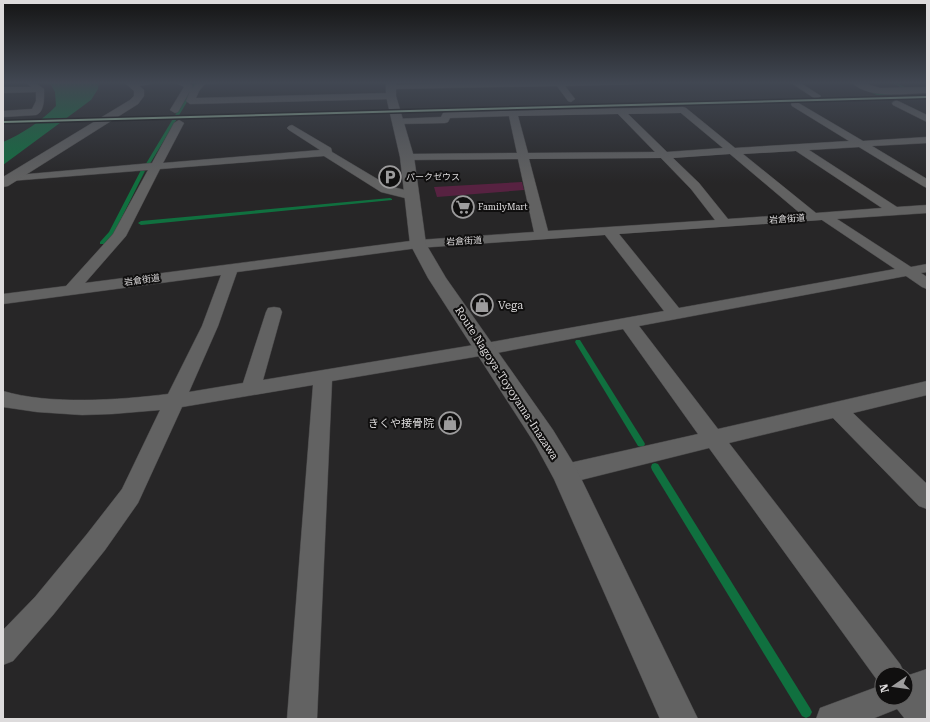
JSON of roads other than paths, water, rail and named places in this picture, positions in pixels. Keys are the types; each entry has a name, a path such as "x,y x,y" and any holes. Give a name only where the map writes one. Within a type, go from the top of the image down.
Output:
{"main road":[{"path":"7,181 112,116"},
{"name":"Route Nagoya-Toyoyama-Inazawa","path":"397,116 407,157 418,244 437,278 544,437 565,474 680,719"}],"street":[{"path":"398,121 445,120 446,116"},
{"path":"513,116 542,236"},
{"path":"625,116 695,186 725,223"},
{"path":"690,116 733,151 819,216 927,284"},
{"path":"814,116 927,184"},
{"path":"71,290 119,236 179,123"},
{"path":"292,128 327,150 326,153"},
{"path":"407,157 664,155 927,140"},
{"path":"798,147 894,211"},
{"path":"7,181 140,168 326,153 385,189 413,196"},
{"path":"140,168 148,155"},
{"name":"岩倉街道","path":"3,299 418,244 927,209"},
{"path":"609,231 675,314"},
{"path":"3,398 8,401 55,406 126,406 175,401 486,349 927,268"},
{"path":"3,651 49,600 96,542 130,496 210,326 231,269"},
{"path":"250,388 274,312"},
{"path":"627,323 884,666"},
{"path":"302,719 323,376"},
{"path":"565,474 927,388"},
{"path":"837,410 927,499"},
{"path":"914,688 927,684"},
{"path":"832,719 874,703"},
{"path":"914,706 924,719"}],"waterway":[{"path":"146,167 177,116"},
{"path":"102,243 111,233 143,171"},
{"path":"141,223 390,199"},
{"path":"578,342 641,444"},
{"path":"655,467 806,712"}],"place":[{"name":"パークゼウス","path":"390,177"},
{"name":"FamilyMart","path":"463,207"},
{"name":"Vega","path":"482,305"},
{"name":"きくや接骨院","path":"450,423"}]}
